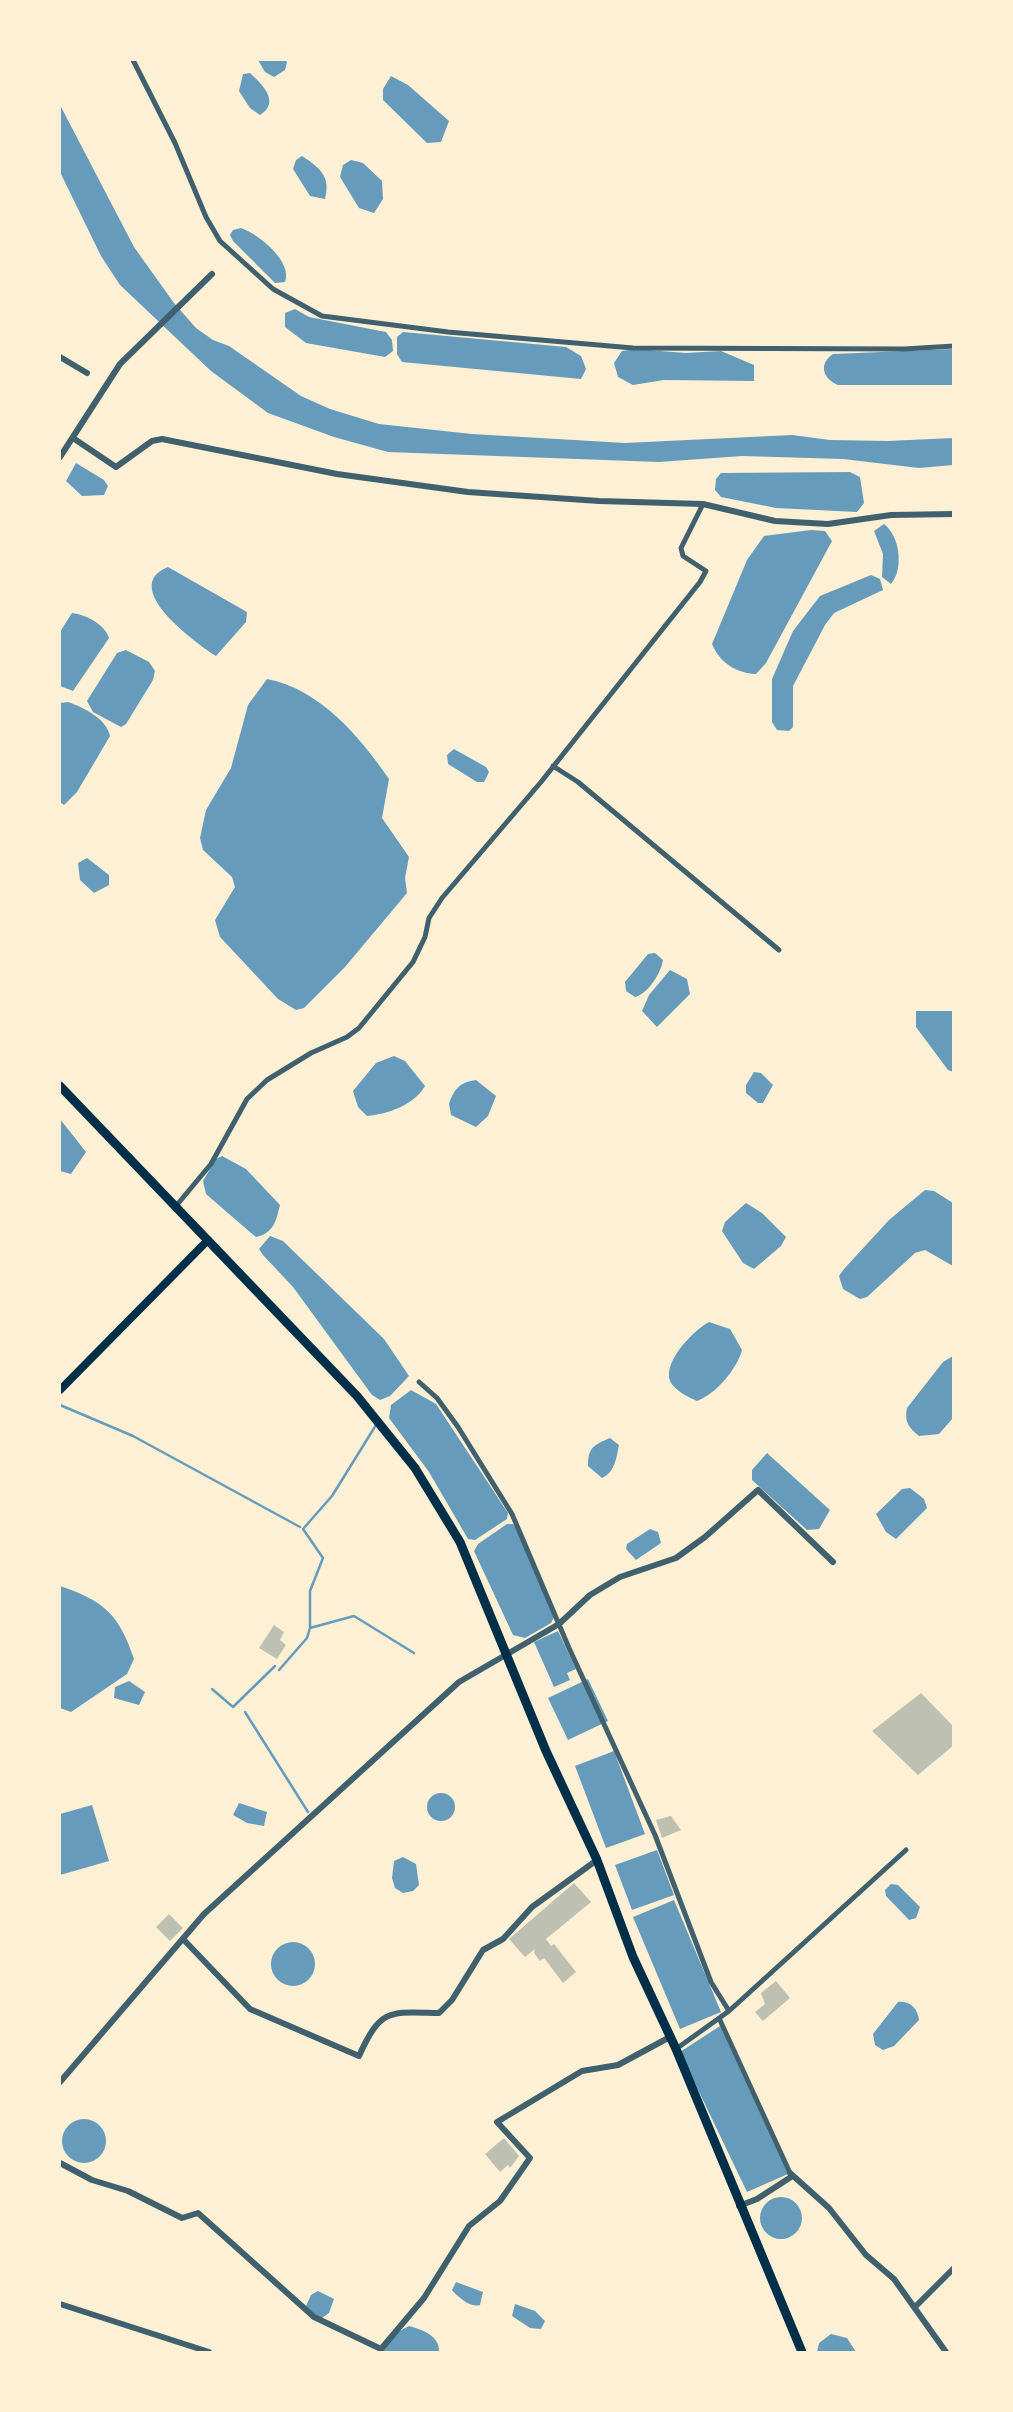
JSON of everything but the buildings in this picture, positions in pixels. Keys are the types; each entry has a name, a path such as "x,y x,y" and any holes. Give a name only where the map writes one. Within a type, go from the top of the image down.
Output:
{"highway":[{"path":"60,1086 357,1396 415,1468 460,1542 546,1751 597,1860 633,1957 676,2049 802,2353"}],"main road":[{"path":"60,1390 208,1240"}],"street":[{"path":"134,60 175,143 206,217 220,241 273,289 322,316 448,332 633,348 890,349 954,345"},
{"path":"60,457 120,364 212,274"},
{"path":"60,357 87,373"},
{"path":"73,438 116,467 152,441 162,439 337,474 468,492 599,501 704,503 775,521 801,523 828,524 891,515 954,514"},
{"path":"176,1206 211,1164 247,1099 267,1080 359,1028 413,962 425,937 429,918 442,898 553,766 705,576 704,569 685,557 681,551 704,503"},
{"path":"553,766 578,782 779,950"},
{"path":"419,1382 437,1398 497,1486 526,1544 559,1624 655,1835 710,1982 729,2011"},
{"path":"60,2082 183,1939 272,1850 459,1682 559,1624 590,1595 620,1577 676,1558 705,1538 758,1490 833,1562"},
{"path":"676,2049 729,2011 906,1850"},
{"path":"183,1939 250,2009 359,2056 375,2026 385,2015 397,2012 439,2013 452,2000 464,1976 483,1950 503,1939 532,1907 597,1860"},
{"path":"719,2018 791,2175 829,2208 866,2255 894,2279 946,2353"},
{"path":"60,2163 92,2180 128,2191 182,2218 198,2213 314,2317 381,2349 424,2298 470,2226 500,2201 530,2158 498,2122 582,2071 618,2065 670,2038"},
{"path":"739,2206 757,2199 791,2175"},
{"path":"915,2307 954,2268"},
{"path":"60,2304 209,2353"}],"water":[{"path":"258,60 287,62 285,70 274,77 265,72"},
{"path":"250,73 264,88 269,99 266,110 260,115 250,108 239,91 243,74"},
{"path":"391,76 408,85 449,121 441,142 427,143 383,100 383,89"},
{"path":"60,105 134,247 174,303 196,328 213,340 229,346 301,396 330,409 379,424 472,434 625,443 792,435 830,440 953,438 953,465 919,468 843,459 742,456 659,462 388,452 334,437 268,413 211,371 120,285 101,256 60,172"},
{"path":"302,156 325,178 325,199 310,196 293,169 296,160"},
{"path":"351,160 363,163 382,181 383,199 374,213 359,208 340,177 343,165"},
{"path":"241,228 257,236 273,250 284,266 285,282 275,283 233,241 230,235 233,230"},
{"path":"295,309 309,317 386,332 392,340 393,351 385,357 306,343 285,327 285,313"},
{"path":"403,332 566,347 581,356 586,369 581,379 402,362 397,354 397,337"},
{"path":"635,349 686,353 721,351 754,365 754,381 664,380 633,385 618,377 614,363 622,351"},
{"path":"953,349 953,385 838,385 829,379 824,371 825,362 833,354"},
{"path":"76,463 104,480 108,486 104,495 82,496 66,481"},
{"path":"850,472 860,477 864,503 857,512 776,508 721,497 715,490 716,479 721,473"},
{"path":"884,524 897,544 898,570 891,584 882,577 883,554 874,531"},
{"path":"811,530 825,531 832,541 766,663 756,674 742,672 730,666 719,657 712,644 747,560 764,536"},
{"path":"168,567 247,612 246,622 216,656 179,628 156,601 152,588 155,576"},
{"path":"871,575 880,579 883,590 834,613 793,686 793,727 789,731 777,730 772,722 772,679 793,631 820,596"},
{"path":"72,613 94,621 104,628 109,638 73,691 60,686 60,632"},
{"path":"126,650 149,662 155,671 153,680 126,724 121,727 93,712 87,701 117,653"},
{"path":"267,679 286,684 321,704 365,747 389,779 382,818 409,857 405,878 407,893 345,967 304,1008 296,1010 278,999 220,937 215,920 235,887 232,877 203,850 200,838 206,810 231,768 248,705"},
{"path":"68,702 87,710 99,719 110,736 77,792 64,805 60,802 60,703"},
{"path":"454,749 486,767 489,772 484,782 477,782 448,764 447,755"},
{"path":"87,858 109,875 109,885 94,893 80,880 78,863"},
{"path":"655,953 663,960 660,971 649,987 635,997 626,991 625,982 648,954"},
{"path":"670,970 687,979 690,994 657,1027 642,1011 649,995"},
{"path":"916,1011 953,1011 953,1072 948,1070 916,1027"},
{"path":"394,1056 405,1061 425,1086 420,1093 400,1107 367,1116 358,1107 353,1091 376,1063"},
{"path":"754,1072 761,1073 773,1085 763,1103 758,1103 746,1093 746,1085"},
{"path":"476,1080 496,1096 488,1116 476,1127 451,1115 449,1104 458,1087"},
{"path":"60,1119 86,1152 71,1174 60,1171"},
{"path":"222,1156 246,1169 280,1205 275,1221 267,1233 256,1237 206,1194 203,1181 216,1159"},
{"path":"925,1190 934,1191 953,1203 953,1266 925,1250 915,1253 867,1297 860,1299 843,1289 839,1276 844,1269 889,1220"},
{"path":"746,1203 762,1213 786,1237 781,1246 754,1269 743,1263 722,1231 725,1222"},
{"path":"270,1236 283,1241 384,1339 409,1376 390,1396 380,1400 372,1395 293,1287 263,1255 259,1249"},
{"path":"709,1322 730,1329 742,1350 736,1365 725,1380 697,1401 675,1387 670,1381 669,1373 681,1347"},
{"path":"953,1356 953,1418 939,1434 919,1436 908,1424 907,1408 943,1362"},
{"path":"411,1390 436,1404 508,1513 507,1519 475,1540 468,1539 429,1472 389,1418 391,1405"},
{"path":"610,1438 619,1445 616,1460 612,1469 602,1478 588,1466 589,1455 596,1445"},
{"path":"767,1453 830,1510 819,1529 807,1530 752,1480 752,1470"},
{"path":"910,1488 924,1499 927,1508 896,1539 886,1532 876,1514 902,1489"},
{"path":"507,1524 513,1524 517,1529 554,1617 551,1623 525,1638 513,1635 474,1551 478,1544"},
{"path":"650,1529 658,1532 661,1543 636,1560 626,1549 627,1544"},
{"path":"60,1586 88,1597 108,1611 122,1631 134,1659 127,1674 71,1712 60,1708"},
{"path":"558,1631 576,1669 567,1673 570,1680 554,1687 534,1642"},
{"path":"588,1679 608,1721 568,1740 548,1698"},
{"path":"129,1681 145,1692 139,1705 114,1698 115,1687"},
{"path":"614,1751 645,1834 606,1848 575,1766"},
{"path":"441,1793 451,1797 455,1807 451,1817 441,1821 431,1817 427,1807 431,1797"},
{"path":"239,1803 267,1812 264,1826 247,1823 233,1815"},
{"path":"92,1805 109,1861 60,1875 60,1814"},
{"path":"657,1850 674,1895 632,1910 615,1865"},
{"path":"403,1857 416,1864 419,1885 413,1891 403,1893 395,1888 392,1878 394,1861"},
{"path":"891,1884 898,1885 920,1907 916,1918 909,1920 886,1896 885,1890"},
{"path":"674,1900 721,2012 680,2029 633,1917"},
{"path":"293,1942 309,1948 315,1964 309,1980 293,1986 277,1980 271,1964 277,1948"},
{"path":"898,2002 913,2006 919,2020 894,2046 883,2050 875,2045 873,2034"},
{"path":"720,2026 788,2174 747,2192 680,2052"},
{"path":"84,2119 99,2126 106,2141 99,2156 84,2163 69,2156 62,2141 69,2126"},
{"path":"781,2197 796,2203 802,2218 796,2233 781,2239 766,2233 760,2218 766,2203"},
{"path":"456,2282 483,2292 480,2305 468,2303 458,2296 452,2290"},
{"path":"318,2291 334,2299 329,2313 319,2320 306,2306 311,2295"},
{"path":"515,2304 535,2311 545,2321 541,2329 530,2328 512,2316"},
{"path":"409,2326 434,2338 439,2352 381,2352 398,2332"},
{"path":"831,2334 847,2338 856,2352 817,2352 819,2343"}],"waterway":[{"path":"60,1405 133,1436 300,1527"},
{"path":"376,1425 332,1496 303,1529 323,1558 310,1591 310,1628 354,1616 414,1653"},
{"path":"279,1670 307,1638 310,1628"},
{"path":"212,1689 233,1707 275,1666"},
{"path":"245,1712 308,1812"}]}
